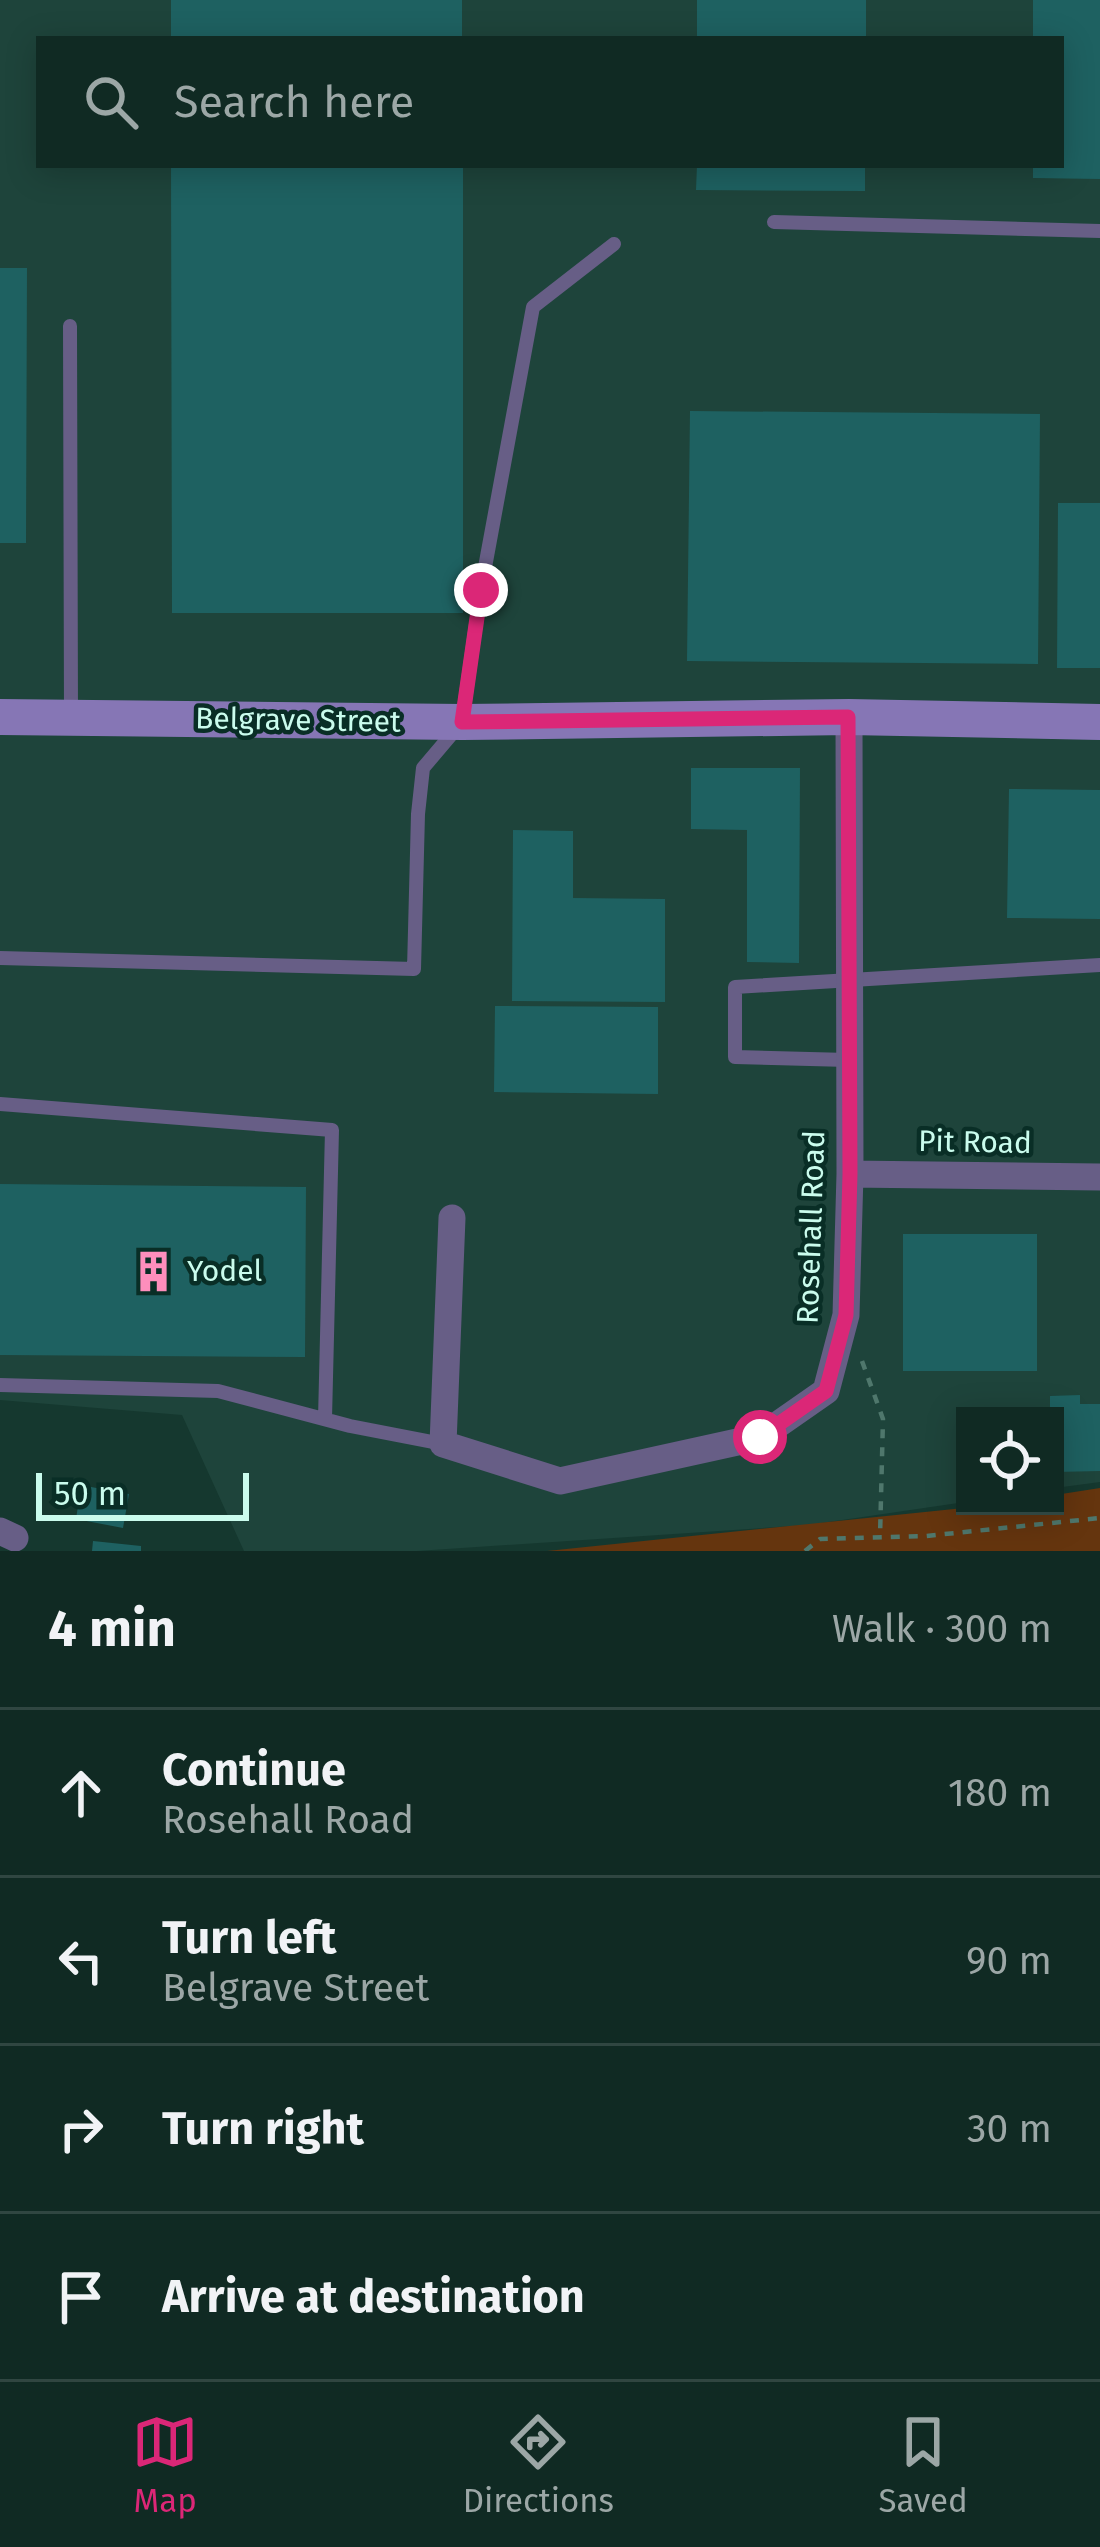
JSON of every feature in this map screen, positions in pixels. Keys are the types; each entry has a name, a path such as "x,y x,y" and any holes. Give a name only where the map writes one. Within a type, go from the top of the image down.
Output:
{"street":[{"name":"Belgrave Street","path":"0,717 462,722 848,717 1100,722"},
{"name":"Rosehall Road","path":"443,1444 560,1481 760,1437 826,1391 846,1315 848,717"},
{"name":"Pit Road","path":"850,1174 1100,1177"},
{"path":"443,1444 452,1219"}],"lane":[{"path":"774,222 1100,231"},
{"path":"0,958 414,969 423,768 462,722 533,308 614,244"},
{"path":"70,326 71,718"},
{"path":"848,1060 735,1057 735,986 1100,965"},
{"path":"0,1104 332,1130 325,1419"},
{"path":"0,1385 218,1391 443,1444"}],"path":[{"path":"846,1315 883,1419 880,1537"},
{"path":"806,1551 820,1539 1100,1518"}],"shaded area":[{"path":"0,0 1100,0 1100,1482 1064,1487 1064,1407 956,1407 956,1503 808,1525 417,1551 244,1551 182,1415 0,1400"},
{"path":"1100,1488 1100,1551 547,1551 956,1509 956,1515 1064,1515 1064,1494"}],"building":[{"path":"171,0 462,0 462,36 171,36"},
{"path":"697,0 866,0 866,36 697,36"},
{"path":"1033,0 1100,0 1100,179 1033,178 1033,168 1064,168 1064,36 1033,36"},
{"path":"171,168 463,168 463,613 172,613"},
{"path":"697,168 865,168 865,191 696,190"},
{"path":"0,268 27,268 26,543 0,543"},
{"path":"690,411 1040,414 1038,664 687,661"},
{"path":"1058,503 1100,503 1100,668 1057,668"},
{"path":"691,768 800,768 799,963 747,962 747,830 691,829"},
{"path":"1009,789 1100,790 1100,919 1007,918"},
{"path":"513,830 573,831 573,898 665,899 665,1002 512,1001"},
{"path":"495,1006 658,1007 658,1094 494,1092"},
{"name":"Yodel","path":"0,1184 306,1187 305,1357 0,1355"},
{"path":"903,1234 1037,1234 1037,1371 903,1371"},
{"path":"1080,1395 1080,1404 1100,1404 1100,1471 1064,1472 1064,1407 1050,1407 1050,1396"},
{"path":"64,1482 129,1494 123,1528 76,1519 78,1506 60,1503"},
{"path":"93,1541 141,1546 141,1551 92,1551"}],"place":[{"name":"Yodel","path":"153,1271"}],"route":[{"path":"481,590 462,722 848,717 846,1315 826,1391 760,1437"}]}
